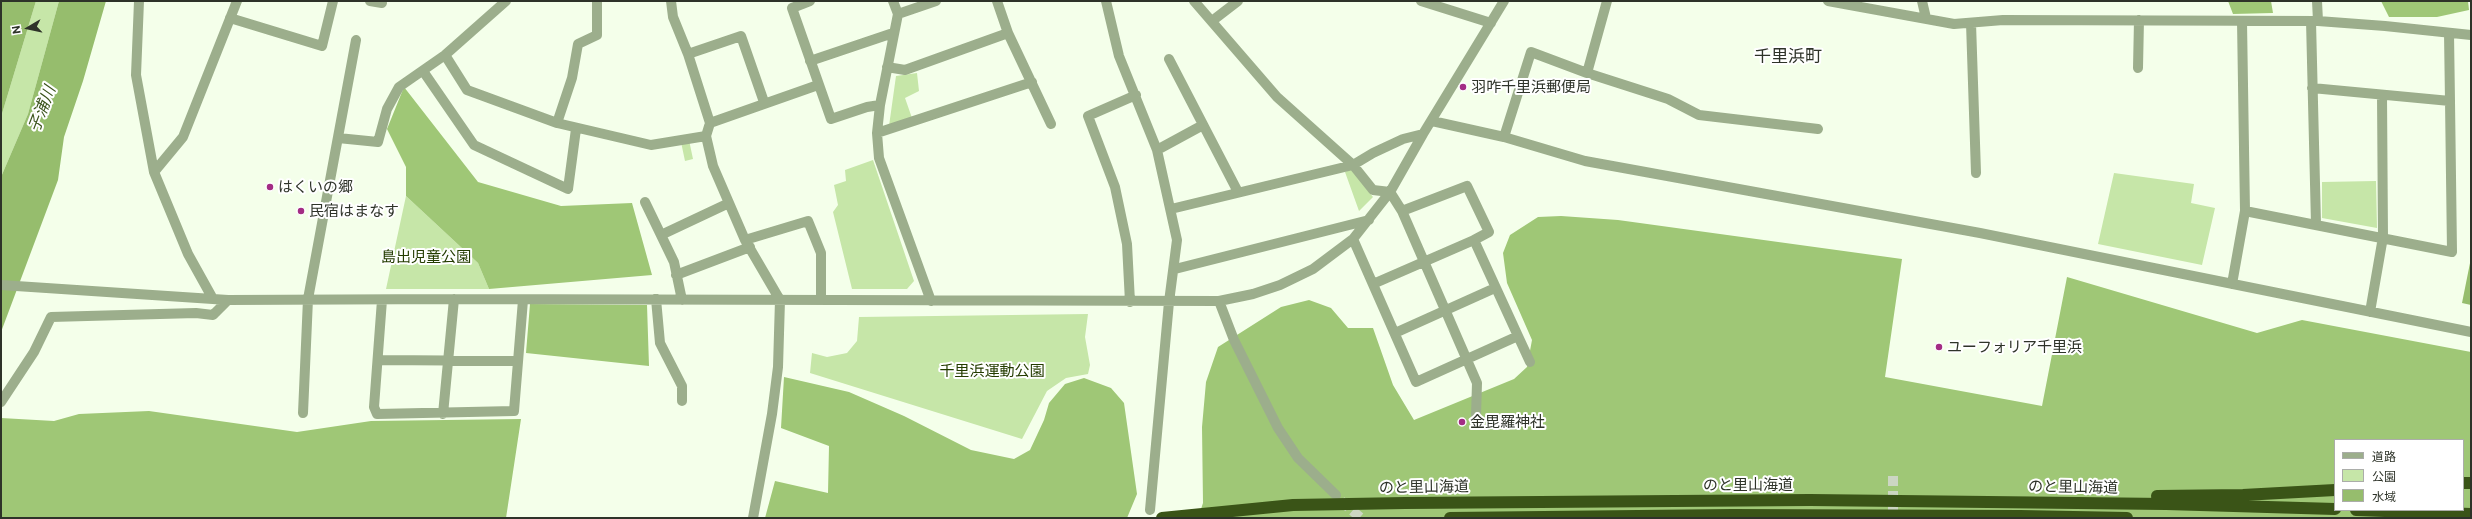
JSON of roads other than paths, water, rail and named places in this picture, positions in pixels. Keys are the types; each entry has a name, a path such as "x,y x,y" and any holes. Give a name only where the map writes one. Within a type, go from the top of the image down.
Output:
{"highway":[{"path":"2070,502 2151,496 2243,495 2334,490"},
{"name":"のと里山海道","path":"1162,518 1293,505 1810,500 2070,502 2334,509"},
{"path":"2385,511 2471,514"},
{"path":"2020,516 2034,518"},
{"name":"のと里山海道","path":"1450,518 2020,516 2127,518"}],"street":[{"path":"139,1 136,75 154,172 188,254 213,299"},
{"path":"154,172 184,137 238,1"},
{"path":"230,18 322,46 333,1"},
{"path":"370,1 382,3"},
{"path":"338,138 378,142 387,109 399,86 445,55 506,1"},
{"path":"557,123 572,78 578,44 597,36 597,1"},
{"path":"671,1 673,17 688,54 710,123 706,136 713,166 747,243 780,300 778,367 772,414 752,518"},
{"path":"810,1 792,8 831,119 867,106 880,105"},
{"path":"893,1 898,14 893,33 880,105 878,133 879,158 931,301"},
{"path":"898,14 936,1"},
{"path":"997,1 1008,33 1051,124"},
{"path":"1106,1 1119,56 1157,150 1177,240 1175,268 1169,302 1150,510"},
{"path":"1194,1 1277,97 1353,165 1373,190 1390,192 1402,210 1477,386 1476,416"},
{"path":"1212,21 1238,1"},
{"path":"1421,1 1491,23"},
{"path":"1,285 228,300 656,299 1130,302 1219,301 1252,294 1280,284 1313,269 1353,239 1390,192 1422,134 1432,121 1504,1"},
{"path":"1587,73 1608,1"},
{"path":"1828,1 1954,24 2003,20 2315,21 2471,36"},
{"path":"1922,1 1926,18"},
{"path":"2316,224 2312,88 2317,1"},
{"path":"2138,68 2139,20"},
{"path":"2232,284 2245,211 2242,21"},
{"path":"1971,23 1976,173"},
{"path":"810,61 893,33"},
{"path":"887,67 905,70 1008,33"},
{"path":"2245,211 2383,237 2452,252 2449,33"},
{"path":"688,54 741,36 764,102"},
{"path":"303,413 308,299 356,40"},
{"path":"1504,137 1531,52 1587,73 1668,99 1699,115 1818,129"},
{"path":"445,55 468,90 576,129 626,137 651,144 706,136"},
{"path":"1169,59 1238,192"},
{"path":"423,71 474,145 568,189 576,129"},
{"path":"878,133 1032,82"},
{"path":"710,123 764,102 818,85"},
{"path":"2312,88 2450,101"},
{"path":"1130,302 1127,244 1115,187 1088,116 1136,95"},
{"path":"2370,312 2383,237 2382,95"},
{"path":"1432,121 1504,137 1592,162 1980,233 2471,332"},
{"path":"1157,150 1203,125"},
{"path":"1171,209 1353,165 1379,150 1403,139 1422,134"},
{"path":"1373,284 1489,232 1467,186 1402,210"},
{"path":"645,202 674,262 682,300"},
{"path":"661,235 729,203"},
{"path":"1175,268 1369,220"},
{"path":"676,275 747,243 808,221 821,253 821,300"},
{"path":"1353,239 1416,382 1466,358 1518,336"},
{"path":"1474,240 1530,362"},
{"path":"1395,333 1495,288"},
{"path":"443,414 454,299"},
{"path":"656,299 660,343 682,386 682,401"},
{"path":"1,402 34,352 51,316 213,315 228,300"},
{"path":"382,300 374,407 378,414 443,414 514,411 523,300"},
{"path":"1219,301 1234,340 1278,428 1298,458 1336,495"},
{"path":"378,360 518,361"}],"water":[{"path":"1,1 36,1 1,117"},
{"name":"子浦川","path":"59,1 106,1 83,81 64,137 58,180 1,332 1,177 28,114"},
{"path":"2471,258 2471,305 2462,303"}],"tunnel":[{"path":"1893,476 1893,518"},
{"path":"1341,501 1361,518"}],"place":[{"name":"羽咋千里浜郵便局","path":"1463,87"},
{"name":"はくいの郷","path":"270,187"},
{"name":"民宿はまなす","path":"301,211"},
{"name":"ユーフォリア千里浜","path":"1939,347"},
{"name":"金毘羅神社","path":"1462,422"}],"district":[{"name":"千里浜町","path":"1788,56"}],"park label":[{"name":"島出児童公園","path":"426,257"},
{"name":"千里浜運動公園","path":"992,371"}]}
